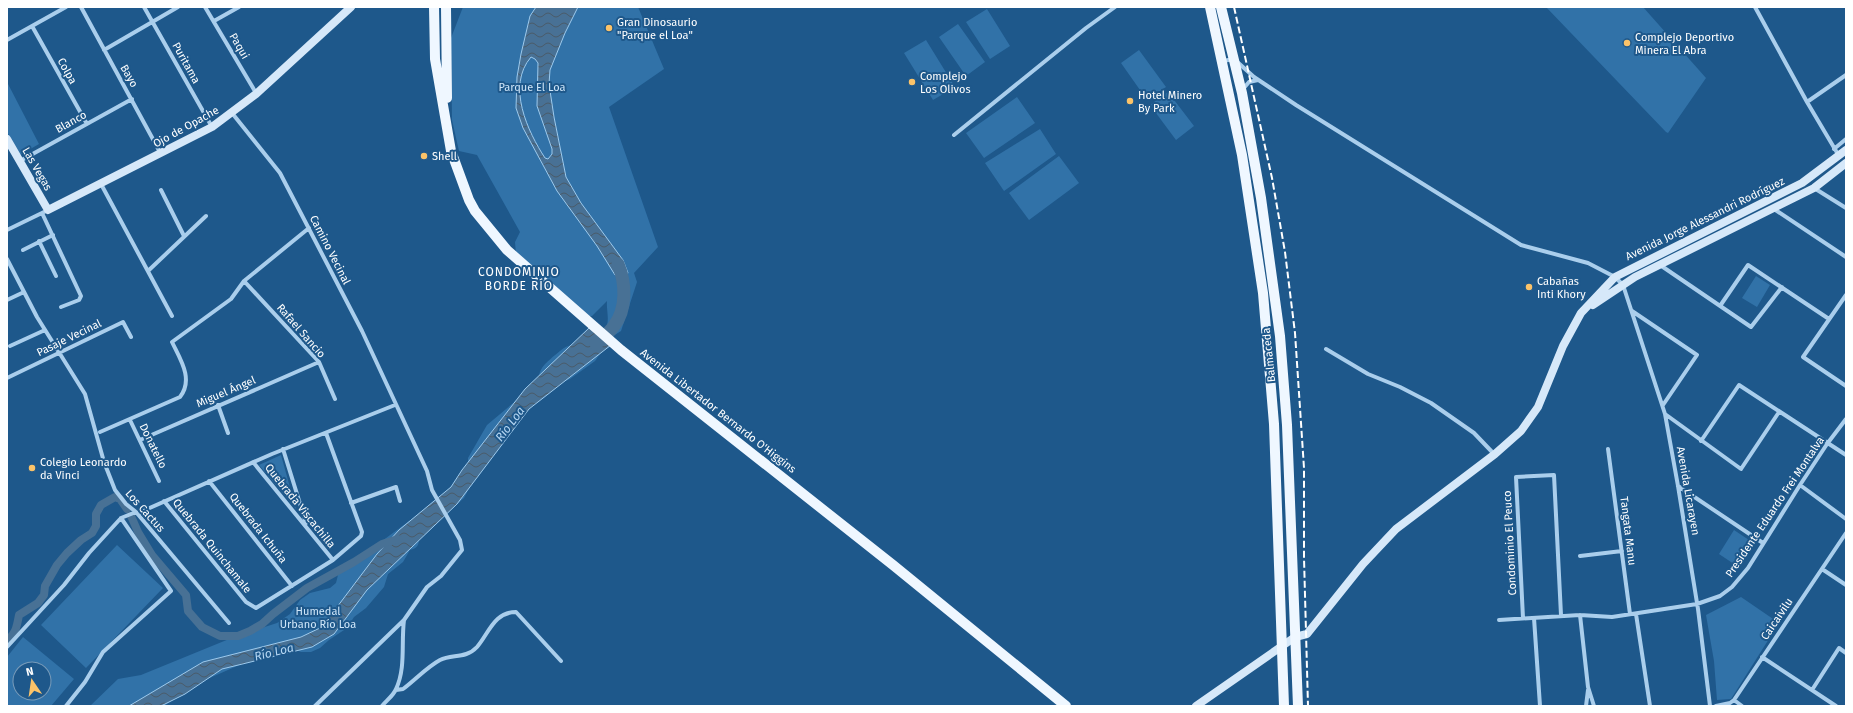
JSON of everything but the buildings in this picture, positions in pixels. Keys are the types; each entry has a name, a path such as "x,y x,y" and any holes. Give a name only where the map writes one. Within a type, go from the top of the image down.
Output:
{"main road":[{"name":"Avenida Libertador Bernardo O'Higgins","path":"434,7 435,59 451,150 469,200 507,250 621,350 893,565 1066,706"},
{"name":"Avenida Libertador Bernardo O'Higgins","path":"446,7 447,124"},
{"name":"Balmaceda","path":"1210,7 1244,163 1263,293 1274,424 1284,706"},
{"name":"Balmaceda","path":"1221,7 1242,93 1268,244 1284,380 1298,706"},
{"name":"Avenida Libertador Bernardo O'Higgins","path":"1029,675 1058,706"}],"street":[{"path":"7,40 66,7"},
{"name":"Bayo","path":"81,7 162,154"},
{"name":"Puritama","path":"144,7 212,127"},
{"path":"104,50 178,7"},
{"name":"Paqui","path":"205,7 256,94"},
{"path":"214,21 239,7"},
{"name":"Ojo de Opache","path":"7,230 162,154 212,127 256,94 351,7"},
{"path":"954,135 1080,33 1115,7"},
{"path":"1755,7 1836,152 1846,139"},
{"name":"Colpa","path":"32,26 87,124"},
{"path":"1222,61 1234,59 1259,80 1296,105 1520,245 1588,263 1615,277 1623,285"},
{"path":"1807,102 1846,75"},
{"path":"1242,93 1243,87 1249,82 1259,80"},
{"name":"Blanco","path":"20,161 132,99"},
{"name":"Camino Vecinal","path":"232,113 280,172 310,228 362,331 395,405 427,471 432,490 460,540 462,550 441,576 427,587 404,620"},
{"name":"Las Vegas","path":"7,139 20,161 45,211"},
{"name":"Avenida Jorge Alessandri Rodríguez","path":"1196,706 1295,637 1306,634 1363,564 1396,529 1495,454 1521,431 1538,407 1563,346 1581,313 1615,277 1802,183 1836,152 1846,150"},
{"name":"Avenida Jorge Alessandri Rodríguez","path":"1581,313 1635,277 1814,188 1846,163"},
{"path":"101,184 172,316"},
{"path":"1814,188 1846,208"},
{"path":"161,190 184,236"},
{"path":"1774,209 1846,257"},
{"path":"45,211 53,235 81,296 79,300 61,307"},
{"path":"148,271 206,216"},
{"path":"100,432 180,397 184,392 186,371 172,342 231,299 244,281 310,228"},
{"path":"23,250 53,235"},
{"path":"39,242 56,276"},
{"name":"Los Cactus","path":"7,259 45,330 85,394 104,462 115,490 126,504 136,512 228,623"},
{"path":"1660,265 1751,327 1782,287"},
{"path":"1720,306 1748,265 1829,319"},
{"name":"Rafael Sancio","path":"244,281 318,362 336,399"},
{"name":"Avenida Licarayen","path":"1623,285 1665,414 1697,604 1710,706"},
{"path":"7,300 24,292"},
{"path":"1846,295 1803,357 1846,386"},
{"path":"1631,311 1697,355 1663,406"},
{"name":"Pasaje Vecinal","path":"7,378 123,322 131,337"},
{"path":"10,346 45,330"},
{"path":"1326,349 1368,374 1400,387 1431,403 1474,433 1495,454"},
{"name":"Miguel Ángel","path":"140,440 318,362"},
{"path":"1701,441 1739,385 1846,455"},
{"path":"218,405 228,433"},
{"path":"145,510 252,462 395,405"},
{"path":"1665,414 1742,469 1779,412"},
{"name":"Presidente Eduardo Frei Montalva","path":"1499,620 1561,615 1612,617 1697,604 1720,596 1732,588 1827,444 1846,419"},
{"name":"Donatello","path":"130,420 159,481"},
{"path":"326,433 351,503 396,487 400,501"},
{"path":"283,449 307,526"},
{"name":"Tangata Manu","path":"1608,449 1630,614"},
{"name":"Quebrada Viscachilla","path":"252,462 307,526 333,560"},
{"name":"Condominio El Peuco","path":"1524,618 1516,477 1554,475 1561,615"},
{"name":"Quebrada Ichuña","path":"209,481 292,586"},
{"path":"1800,485 1846,519"},
{"path":"1678,486 1763,543"},
{"name":"Quebrada Quinchamale","path":"164,501 251,606 256,608 333,560 361,536 362,532 351,503"},
{"path":"7,646 60,590 89,553 121,518 136,512"},
{"path":"66,706 85,682 104,652 172,591 121,518"},
{"name":"Caicaivilu","path":"1734,700 1846,533"},
{"path":"1580,556 1622,551"},
{"path":"1822,569 1846,585"},
{"path":"396,690 403,689 439,661 450,656 468,654 476,647 498,617 508,612 516,612 561,661"},
{"path":"1636,614 1650,706"},
{"path":"1580,615 1588,687 1594,706"},
{"path":"1534,618 1540,706"},
{"path":"382,706 396,690 403,662 401,637 404,620"},
{"path":"315,706 404,620"},
{"path":"1812,690 1839,648 1846,653"},
{"path":"1762,657 1836,706"},
{"path":"1586,706 1588,687"},
{"path":"1716,706 1730,703 1734,700 1742,706"}],"green space":[{"name":"Parque El Loa","path":"463,7 638,7 664,69 609,107 658,247 634,273 637,282 621,331 613,336 595,361 570,379 540,392 497,446 482,471 473,481 464,498 419,538 419,543 417,546 410,550 403,562 388,574 384,587 366,608 354,617 347,628 320,648 311,652 301,652 294,649 253,659 196,684 164,706 90,706 118,679 141,675 234,637 277,623 290,614 300,600 310,593 330,588 336,583 338,575 351,564 443,498 468,466 468,458 487,425 525,393 527,387 532,386 537,382 540,371 548,361 566,347 587,343 598,338 606,328 608,320 607,301 592,316 587,316 516,254 515,242 520,232 477,155 459,151 452,120 451,38"},
{"name":"Complejo Deportivo Minera El Abra","path":"1546,7 1643,7 1706,78 1668,133 1666,132"},
{"path":"987,9 1010,46 990,59 966,22"},
{"path":"958,24 985,62 966,76 939,37"},
{"path":"926,40 955,87 933,100 904,53"},
{"path":"1139,50 1166,87 1147,100 1121,63"},
{"path":"7,82 39,144 20,155 7,132"},
{"path":"1168,92 1194,126 1176,140 1150,105"},
{"path":"1017,97 1035,123 984,158 966,133"},
{"path":"1040,129 1056,154 1004,191 985,163"},
{"path":"1059,156 1079,183 1029,220 1009,193"},
{"path":"1756,276 1770,285 1757,307 1742,298"},
{"path":"281,455 296,509 259,465"},
{"path":"1734,530 1749,540 1734,564 1719,554"},
{"path":"117,545 163,588 86,668 41,625"},
{"path":"1741,597 1779,623 1731,699 1717,700 1714,661 1706,615"},
{"path":"23,637 74,679 51,706 7,706 7,657"}],"water":[{"path":"536,7 578,7 565,33 550,70 549,84 554,117 566,177 581,203 623,260 628,273 623,279 618,278 615,275 597,246 557,191 523,128 516,108 517,77 530,16","holes":["531,57 538,63 537,106 552,149 552,154 548,159 545,158 532,135 522,109 520,95 520,81 524,69"]},
{"path":"589,328 611,345 529,409 457,504 367,590 334,634 312,647 222,669 185,694 161,706 129,706 203,662 301,637 322,627 377,554 399,530 451,487 462,470 525,389"}],"waterway":[{"name":"Río Loa","path":"596,344 612,329 621,312 624,287 618,264"},
{"path":"7,640 14,633 19,615 38,603 44,595 45,586 57,565 81,540 92,533 96,526 96,514 101,505 115,497 120,499 127,509"},
{"path":"131,516 138,532 152,555 186,595 188,611 202,627 220,636 238,636 250,631 262,624 307,588 354,562 382,544 398,539"}],"railway":[{"path":"1234,7 1272,178 1285,252 1295,333 1304,468 1304,558 1308,706"}],"place":[{"name":"Gran Dinosaurio \"Parque el Loa\"","path":"609,28"},
{"name":"Complejo Deportivo Minera El Abra","path":"1627,43"},
{"name":"Complejo Los Olivos","path":"912,82"},
{"name":"Hotel Minero By Park","path":"1130,101"},
{"name":"Shell","path":"424,156"},
{"name":"Cabañas Inti Khory","path":"1529,287"},
{"name":"Colegio Leonardo da Vinci","path":"32,468"}],"district":[{"name":"CONDOMINIO BORDE RÍO","path":"519,279"}],"park label":[{"name":"Humedal Urbano Río Loa","path":"318,617"}]}
